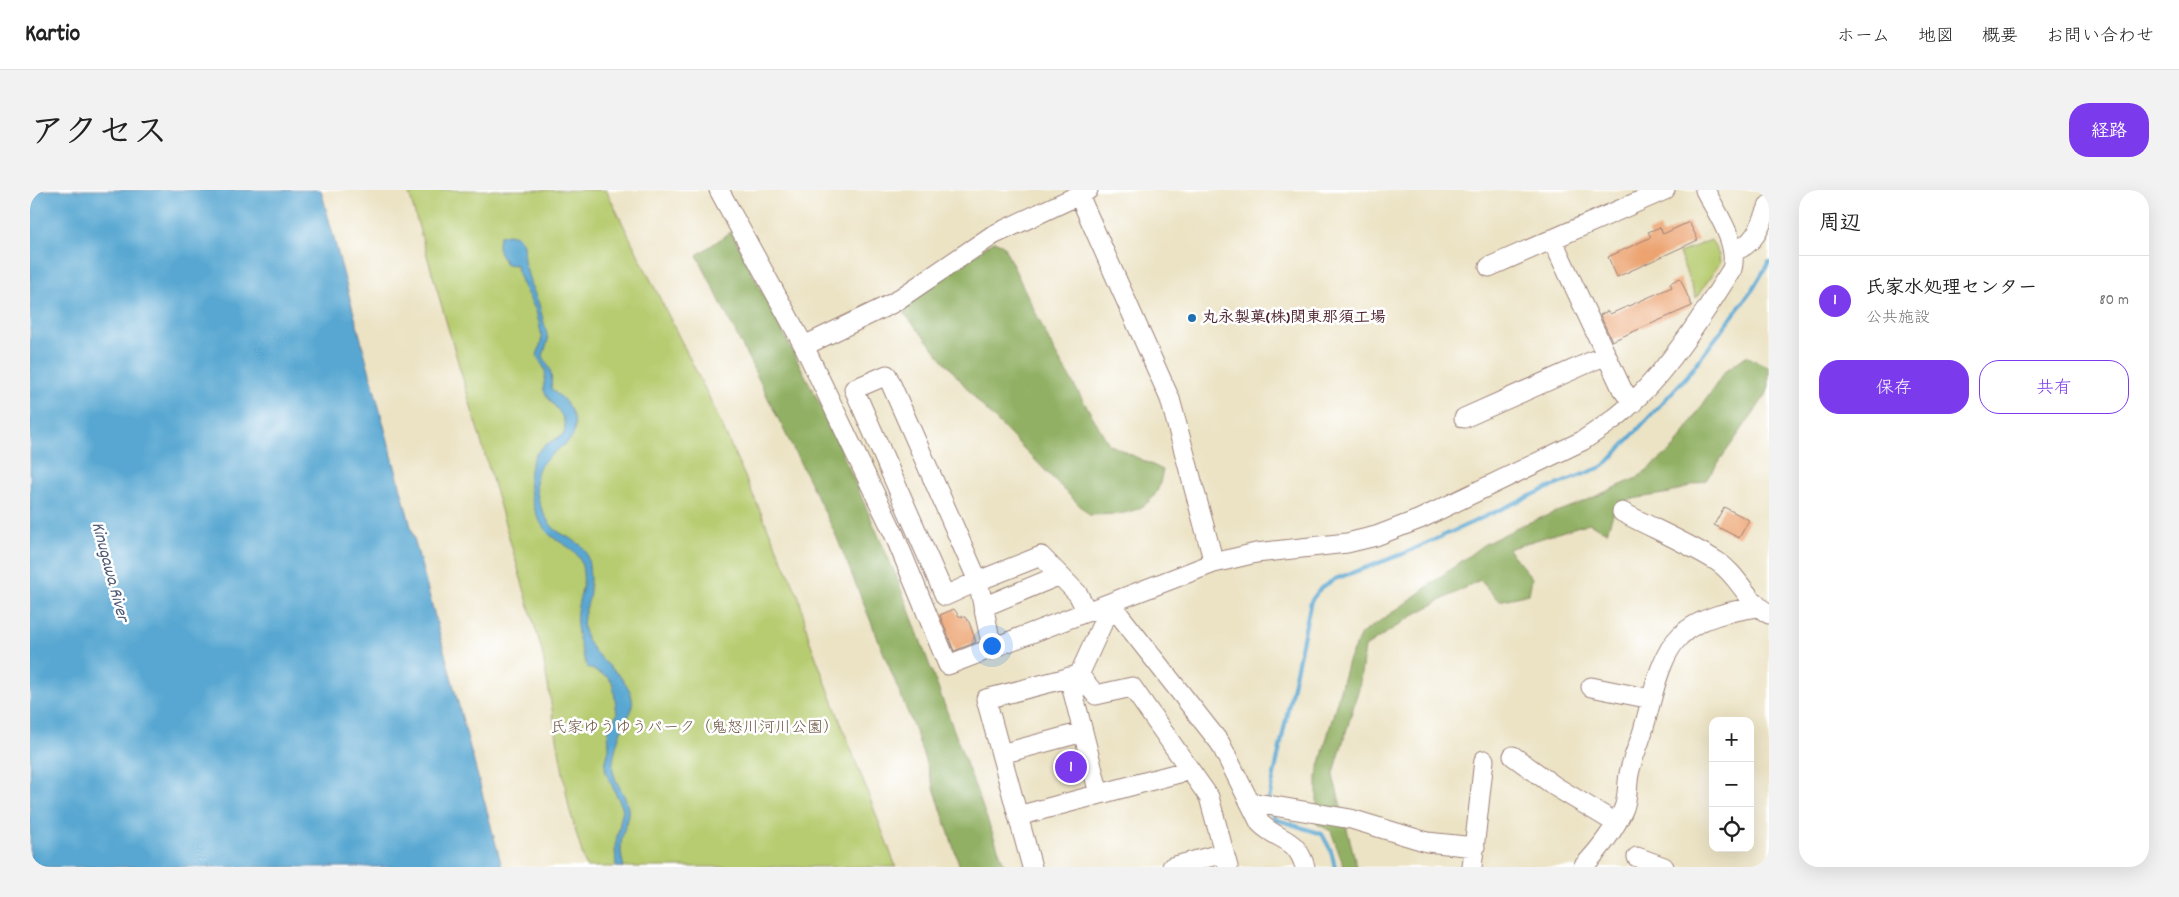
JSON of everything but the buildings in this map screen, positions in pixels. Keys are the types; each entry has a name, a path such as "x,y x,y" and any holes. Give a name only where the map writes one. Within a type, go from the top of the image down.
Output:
{"street":[{"path":"719,190 804,346 894,534 948,665 1087,612 1112,606 1214,563 1256,553 1346,543 1385,532 1420,519 1582,441 1607,424 1633,402 1658,376 1727,277 1734,260 1733,251 1728,236 1705,190"},
{"path":"1489,267 1665,190"},
{"path":"804,346 893,303 993,235 1083,192 1170,399 1214,563"},
{"path":"1733,251 1741,250 1755,237 1769,205"},
{"path":"1552,239 1622,389 1633,402"},
{"path":"1464,418 1606,355"},
{"path":"992,648 978,581 887,375 854,389 945,596 978,581 1041,556 1078,594 1087,612"},
{"path":"1622,512 1719,563 1736,578 1763,611"},
{"path":"983,607 1060,575"},
{"path":"1099,794 1083,732 1074,676 1112,606"},
{"path":"1112,606 1220,743 1262,803 1260,823 1295,846 1301,854 1305,867"},
{"path":"1583,867 1595,854 1616,823 1624,806 1628,775 1645,726 1650,700 1672,645 1692,626 1710,618 1740,610 1763,611"},
{"path":"1032,867 986,699 1074,676"},
{"path":"1074,676 1096,695 1132,687 1209,797 1226,860 1172,867"},
{"path":"1591,687 1650,700"},
{"path":"1001,754 1083,732"},
{"path":"1512,756 1556,787 1616,823"},
{"path":"1472,867 1484,760"},
{"path":"1018,816 1190,770"},
{"path":"1262,803 1351,819 1427,842 1475,847"},
{"path":"1637,856 1664,867"}],"green space":[{"name":"氏家ゆうゆうパーク（鬼怒川河川公園）","path":"408,190 606,190 709,397 799,597 809,639 896,867 586,867 569,808 542,651"},
{"path":"731,232 824,412 897,578 1005,867 960,867 916,733 835,533 697,255"},
{"path":"1711,240 1719,255 1720,263 1696,298 1679,253"},
{"path":"994,241 1003,245 1055,353 1109,444 1163,470 1156,493 1150,501 1142,506 1126,513 1089,515 981,405 904,313 912,301"},
{"path":"1746,356 1769,367 1769,387 1766,395 1706,480 1670,493 1632,499 1614,511 1607,532 1589,523 1508,549 1532,578 1529,594 1499,601 1480,580 1417,613 1365,647 1359,688 1333,776 1357,867 1344,867 1331,831 1317,824 1317,774 1348,661 1361,634 1483,545 1525,524 1585,501 1637,478 1674,448 1725,371"}],"water":[{"name":"Kinugawa River","path":"30,190 321,190 502,867 30,867"},
{"path":"508,234 517,236 523,244 524,261 539,304 548,340 543,356 551,374 551,388 567,403 575,425 575,430 570,440 541,465 536,480 538,499 546,517 556,530 577,542 586,552 589,566 590,590 584,614 585,633 593,650 623,680 632,698 632,709 619,737 613,768 628,808 628,817 621,844 624,867 616,867 615,846 623,809 606,773 605,766 609,748 608,730 617,714 613,684 608,677 587,667 581,647 577,618 583,579 580,560 573,550 548,533 542,526 533,506 529,483 532,462 536,454 545,445 564,434 565,428 562,417 544,390 545,370 537,356 542,338 536,311 521,282 516,265 506,264 499,250 500,236"}],"waterway":[{"path":"1269,799 1311,601 1321,588 1335,579 1403,554 1539,492 1604,466 1687,376 1753,289 1769,262"},
{"path":"1271,812 1275,819 1322,834 1331,851 1335,867"}],"place":[{"name":"丸永製菓(株)関東那須工場","path":"1192,318"},
{"name":"氏家水処理センター","path":"1071,767"}]}
